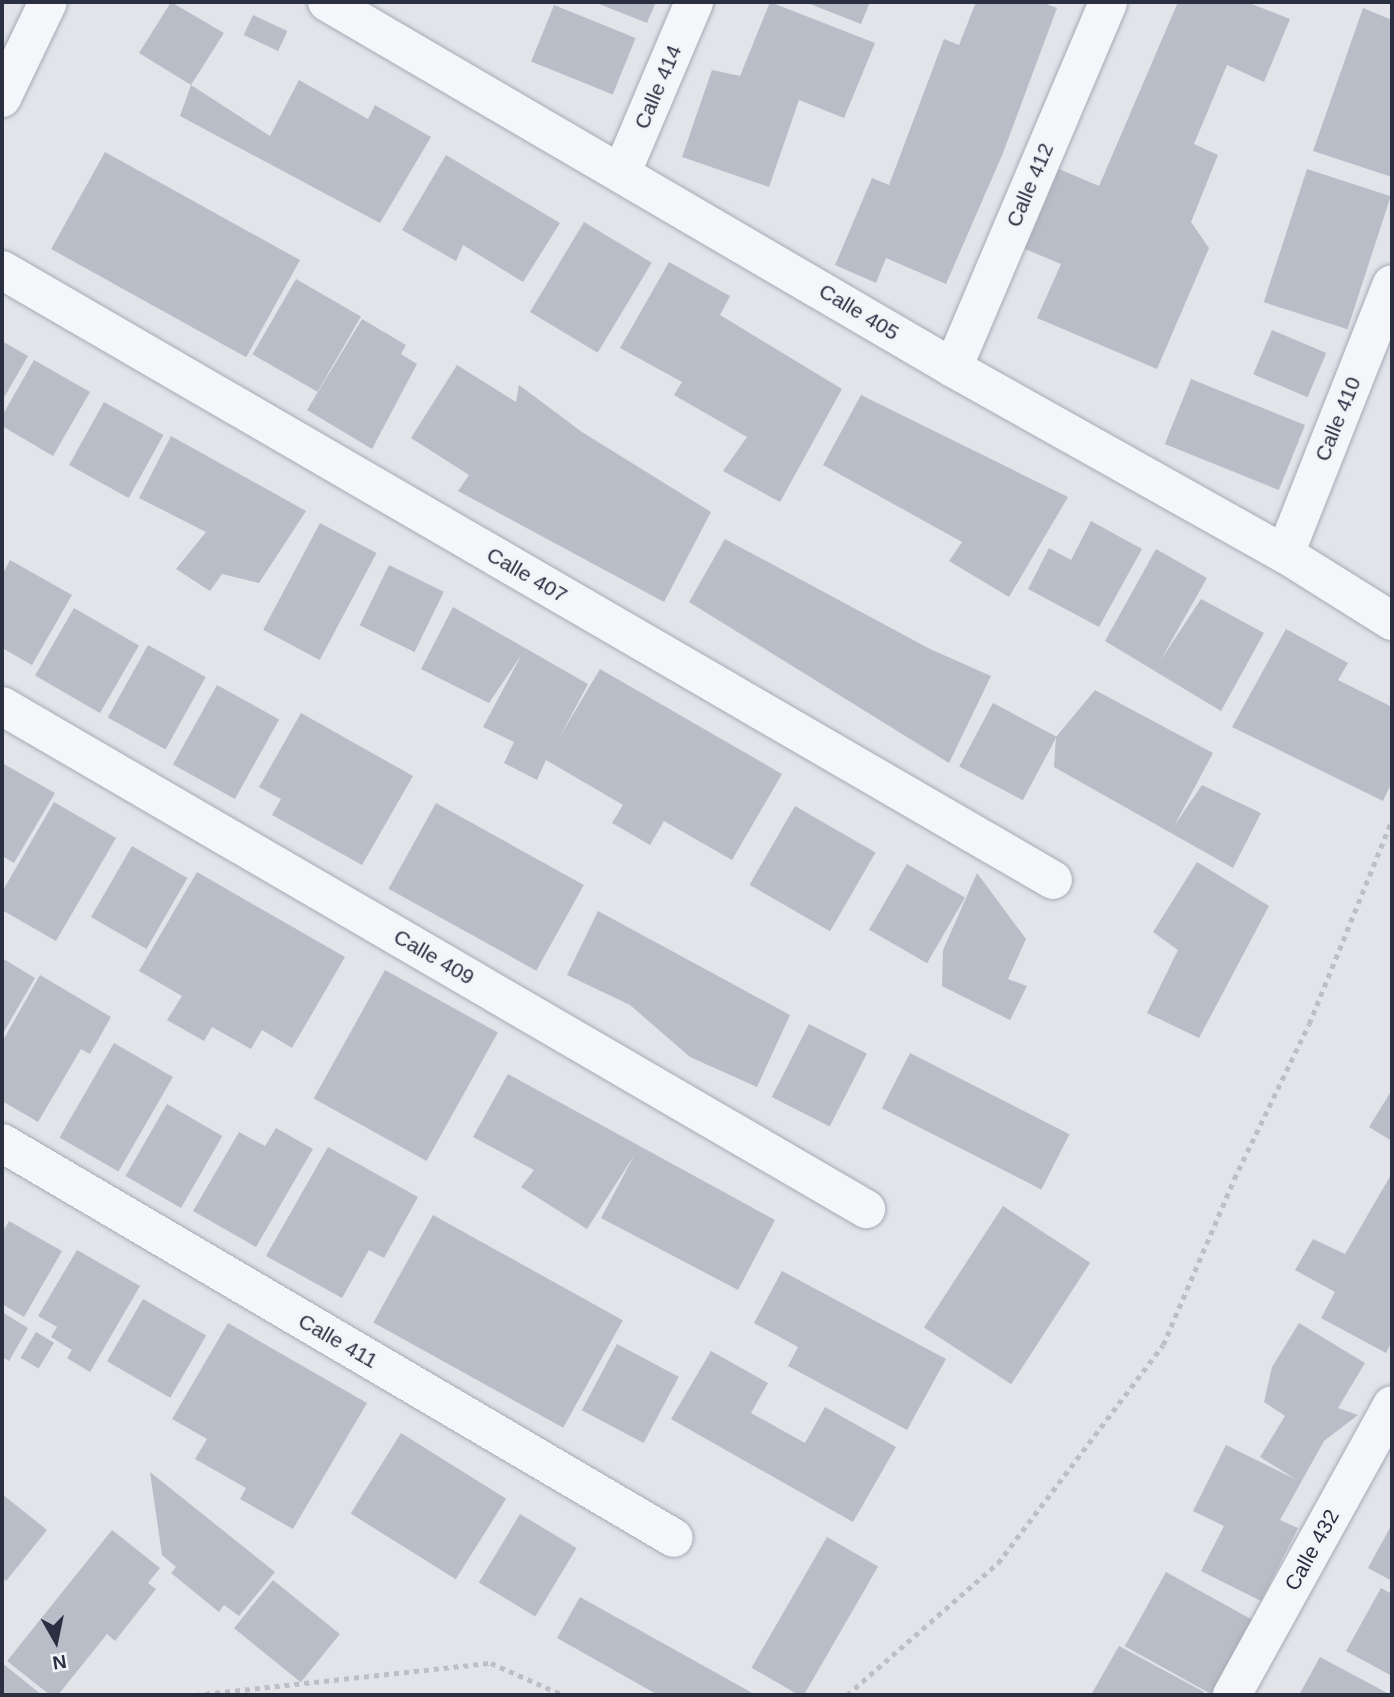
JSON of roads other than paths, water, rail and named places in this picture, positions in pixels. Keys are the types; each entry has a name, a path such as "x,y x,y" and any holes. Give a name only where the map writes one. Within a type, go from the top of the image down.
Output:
{"street":[{"path":"2,98 48,2"},
{"name":"Calle 405","path":"327,2 622,172 953,368 1284,554 1392,621"},
{"name":"Calle 414","path":"622,172 694,2"},
{"name":"Calle 412","path":"953,368 1108,2"},
{"name":"Calle 407","path":"2,270 1053,880"},
{"name":"Calle 410","path":"1284,554 1392,284"},
{"name":"Calle 409","path":"2,706 866,1209"},
{"name":"Calle 411","path":"2,1143 674,1538"},
{"name":"Calle 432","path":"1232,1695 1392,1405"}]}
